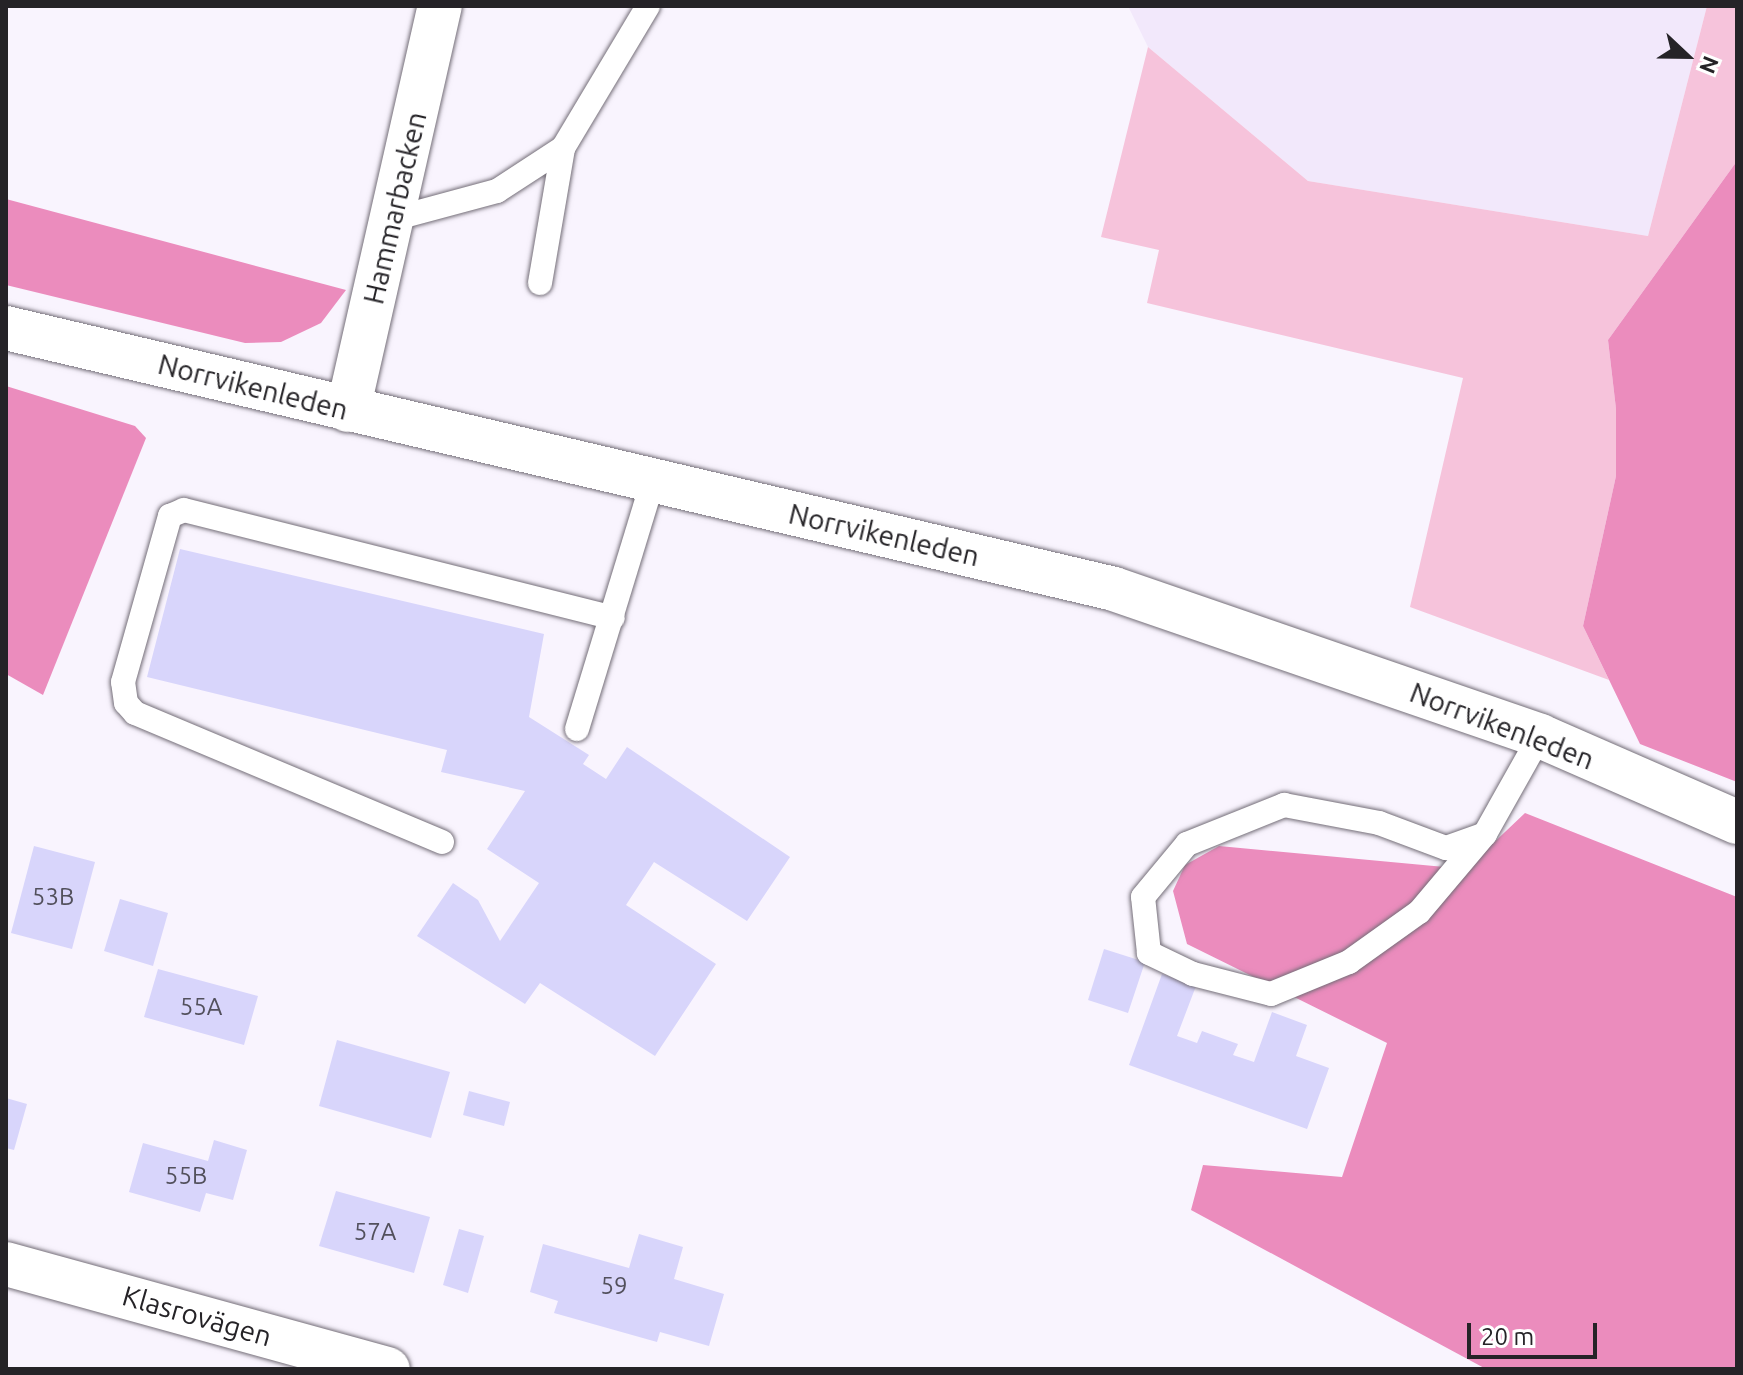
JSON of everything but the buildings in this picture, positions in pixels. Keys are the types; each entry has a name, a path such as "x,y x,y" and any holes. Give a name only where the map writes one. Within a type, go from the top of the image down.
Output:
{"main road":[{"name":"Hammarbacken","path":"348,410 440,6"},
{"name":"Norrvikenleden","path":"6,328 1114,589 1540,736 1737,822"},
{"name":"Klasrovägen","path":"6,1264 388,1369"}],"lane":[{"path":"540,283 563,148 648,6"},
{"path":"393,219 497,191 563,148"},
{"path":"577,729 653,481"},
{"path":"442,842 135,713 126,703 123,682 170,516 184,510 613,618"},
{"path":"1485,834 1446,848 1379,823 1284,805 1187,844 1143,897 1149,953 1193,974 1271,994 1349,962 1419,912 1485,834 1540,736"}],"shaded area":[{"path":"1128,6 1707,6 1648,236 1308,181 1148,47"},
{"path":"1707,6 1737,6 1737,161 1608,340 1616,409 1616,476 1583,626 1609,680 1410,607 1463,378 1147,303 1159,250 1101,237 1148,47 1308,181 1648,236"},
{"path":"1737,161 1737,782 1640,744 1583,626 1616,476 1616,409 1608,340"},
{"path":"6,199 346,290 321,323 281,342 245,343 6,285"},
{"path":"6,386 135,426 146,438 43,695 6,674"},
{"path":"1525,813 1737,897 1737,1369 1486,1369 1191,1210 1203,1165 1342,1177 1387,1043 1187,944 1173,891 1185,865 1219,846 1466,869"}]}
